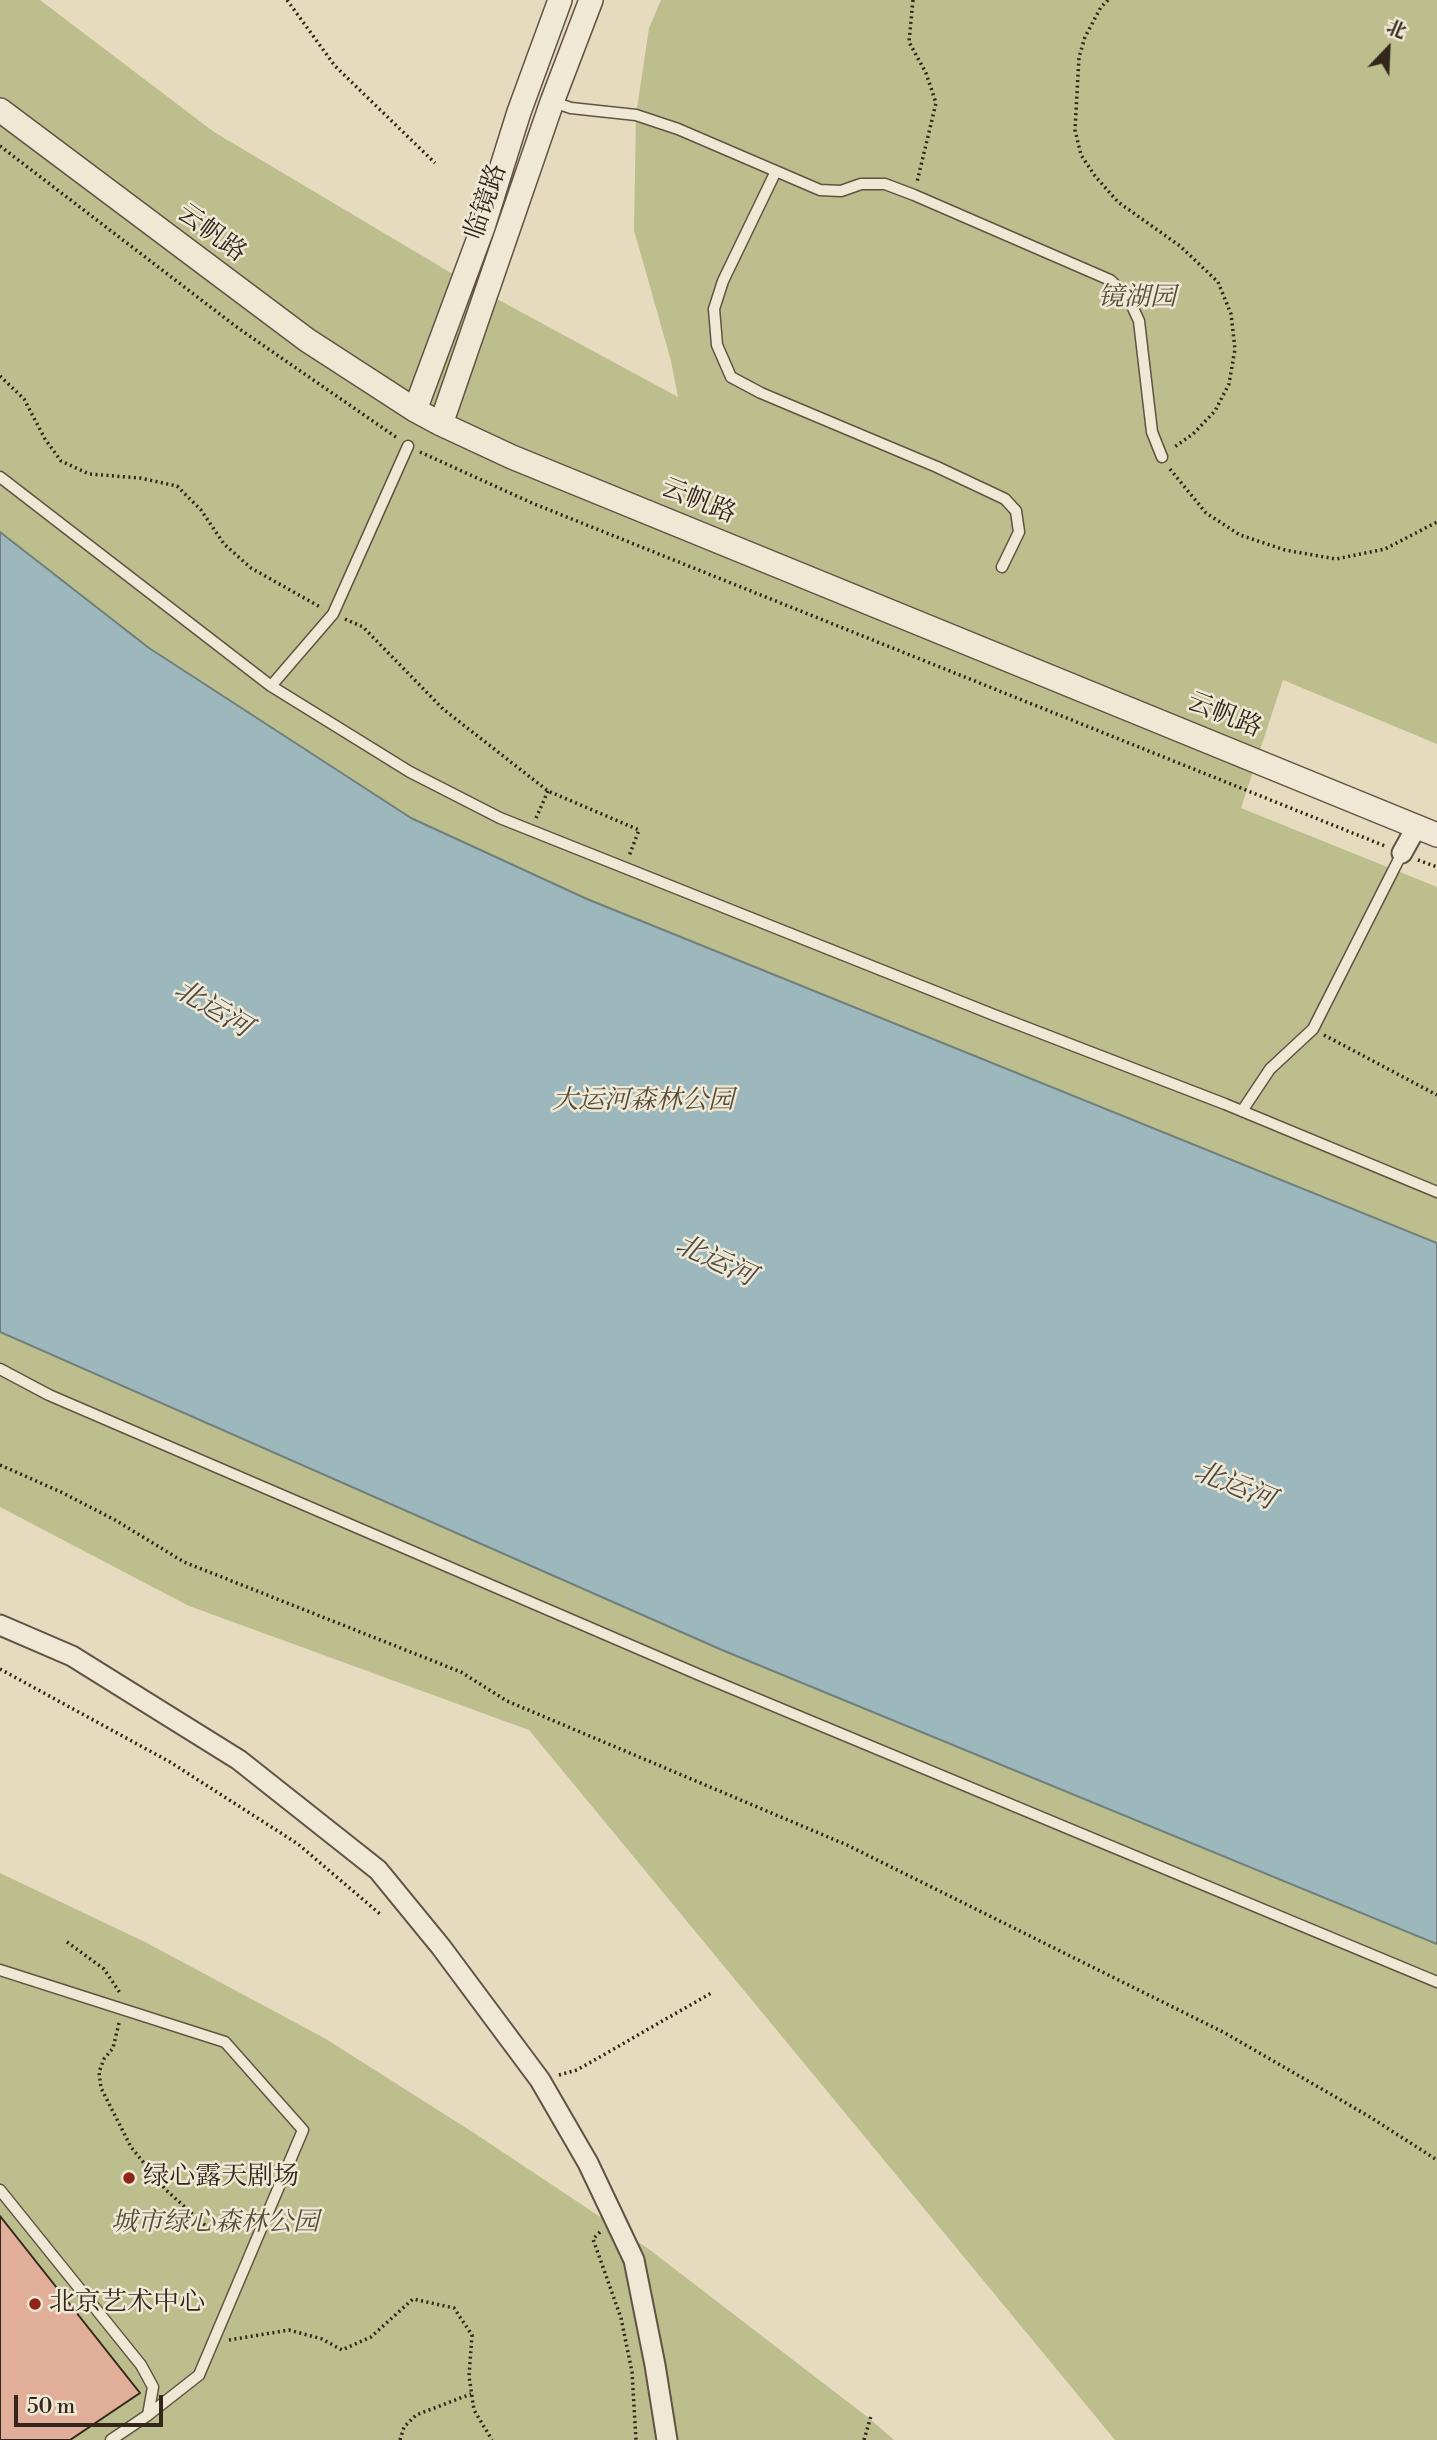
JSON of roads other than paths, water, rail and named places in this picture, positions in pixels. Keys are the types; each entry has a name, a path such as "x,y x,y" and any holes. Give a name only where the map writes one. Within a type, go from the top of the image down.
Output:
{"street":[{"name":"临镜路","path":"415,410 483,227 519,112 560,0"},
{"name":"临镜路","path":"441,424 552,102 591,0"},
{"name":"云帆路","path":"0,110 307,340 441,424 512,457 1427,831"},
{"path":"1402,853 1427,831"},
{"path":"0,1625 72,1656 239,1760 378,1870 442,1947 540,2080 588,2163 634,2260 667,2440"}],"lane":[{"path":"552,102 571,108 636,115 820,190 841,191 861,184 885,184 1110,280 1128,297 1139,321 1152,432 1162,457"},
{"path":"776,171 723,282 714,309 717,345 731,377 761,393 937,467 1004,499 1016,511 1019,533 1002,567"},
{"path":"271,686 333,614 408,446"},
{"path":"0,477 271,686 410,772 500,817 943,995 1242,1111 1437,1192"},
{"path":"1242,1111 1270,1069 1313,1029 1402,853"},
{"path":"0,1369 49,1395 689,1671 1437,1982"},
{"path":"0,1970 225,2042 303,2130 199,2375 111,2440"},
{"path":"0,2190 141,2365 153,2386 148,2415"}],"water":[{"name":"北运河","path":"0,532 149,648 411,818 587,899 1437,1243 1437,1944 722,1650 0,1332"}],"place":[{"name":"绿心露天剧场","path":"129,2178"},
{"name":"北京艺术中心","path":"35,2304"}],"park label":[{"name":"镜湖园","path":"1137,299"},
{"name":"大运河森林公园","path":"643,1102"},
{"name":"城市绿心森林公园","path":"215,2224"}]}
